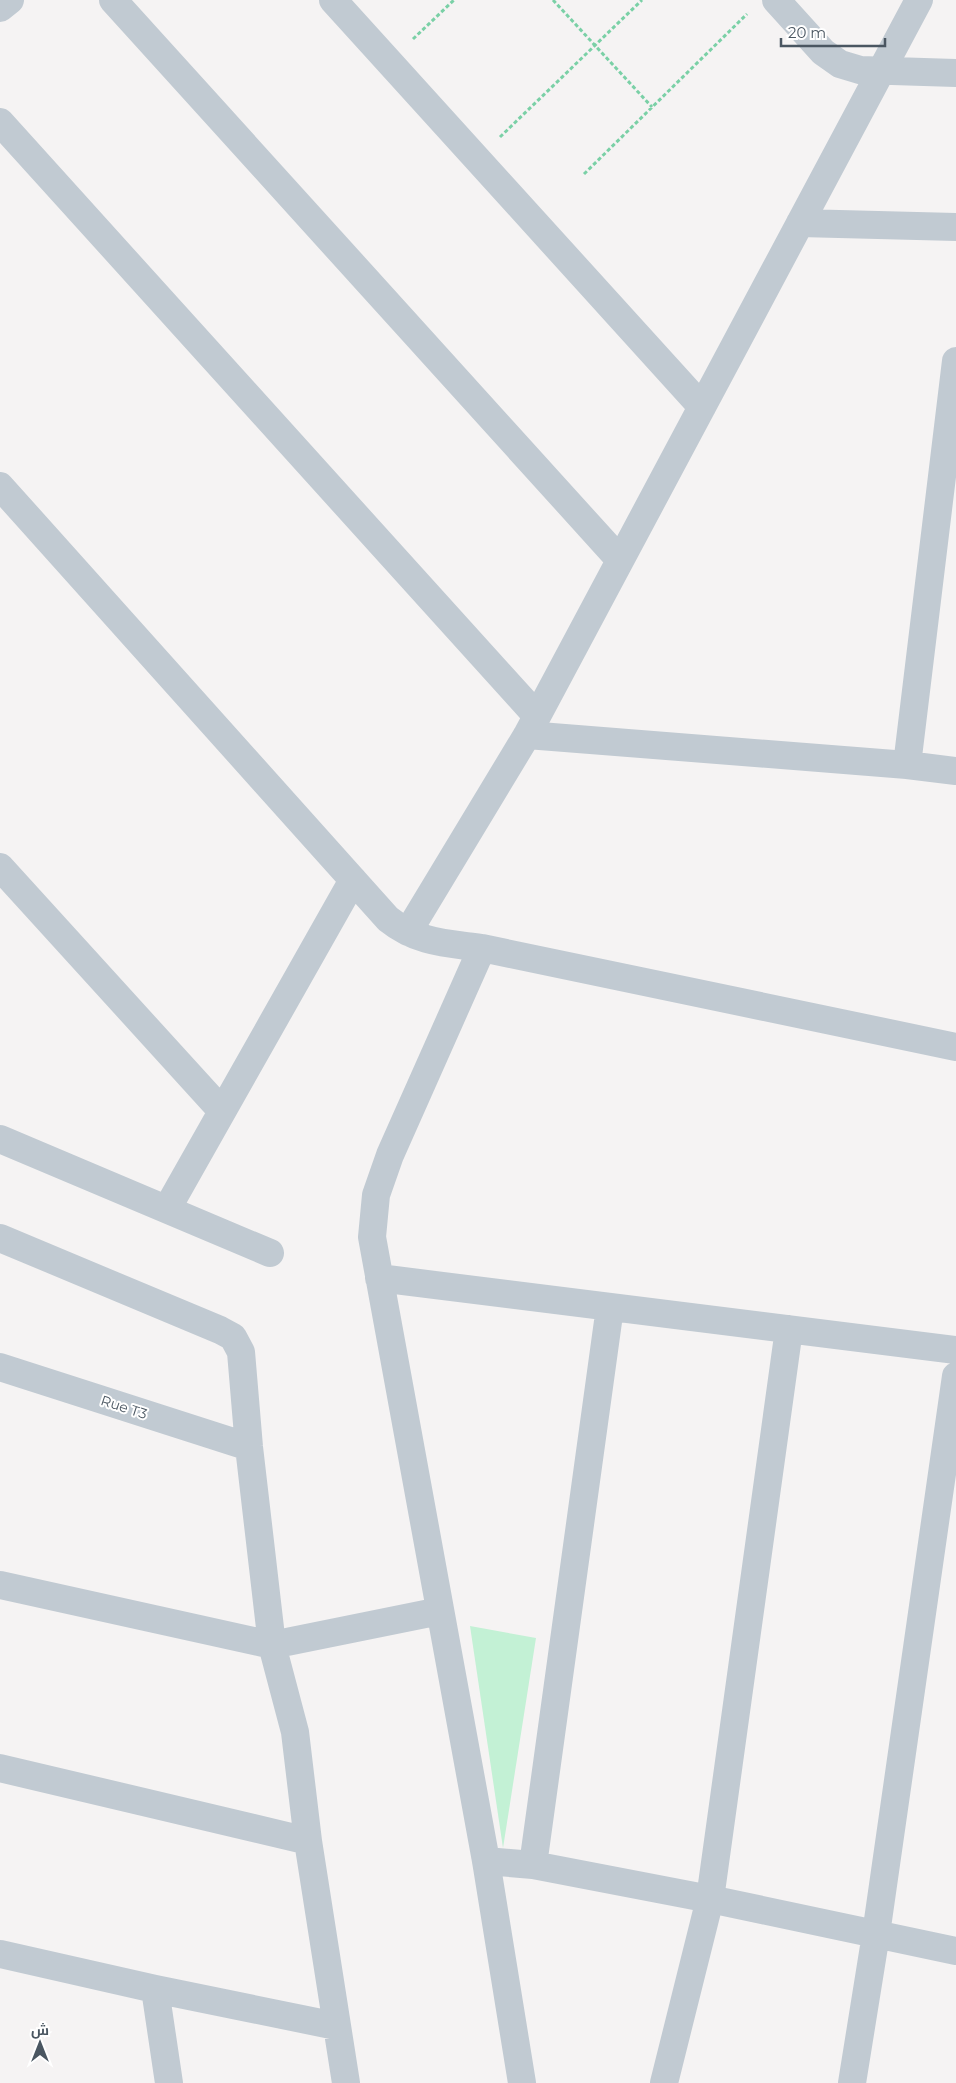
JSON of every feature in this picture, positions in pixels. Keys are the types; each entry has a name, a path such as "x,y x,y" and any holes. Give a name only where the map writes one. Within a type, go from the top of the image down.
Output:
{"street":[{"path":"0,8 10,0"},
{"path":"113,0 620,560"},
{"path":"333,0 702,407"},
{"path":"776,0 823,52 840,64 860,70 956,73"},
{"path":"408,932 532,726 918,0"},
{"path":"0,122 532,726 956,771"},
{"path":"800,223 956,227"},
{"path":"908,765 956,361"},
{"path":"0,486 353,880 388,918 408,932 428,941 482,948 956,1048"},
{"path":"0,867 222,1111"},
{"path":"167,1209 353,880"},
{"path":"482,948 390,1155 376,1195 372,1237 486,1861 522,2083"},
{"path":"0,1139 270,1253"},
{"path":"0,1238 220,1330 232,1337 241,1352 249,1447 272,1645 295,1732 308,1841 346,2083"},
{"path":"379,1278 956,1350"},
{"path":"533,1865 610,1307"},
{"path":"664,2083 710,1899 789,1329"},
{"name":"Rue T3","path":"0,1367 249,1447"},
{"path":"852,2083 876,1934 956,1376"},
{"path":"0,1585 272,1645 440,1611"},
{"path":"0,1768 308,1841"},
{"path":"486,1861 533,1865 710,1899 956,1951"},
{"path":"0,1954 155,1989 336,2026"},
{"path":"155,1989 169,2083"}],"path":[{"path":"390,62 454,0"},
{"path":"553,0 652,107"},
{"path":"478,159 642,0"},
{"path":"584,174 747,13"}],"green space":[{"path":"470,1626 536,1638 503,1848"}]}
